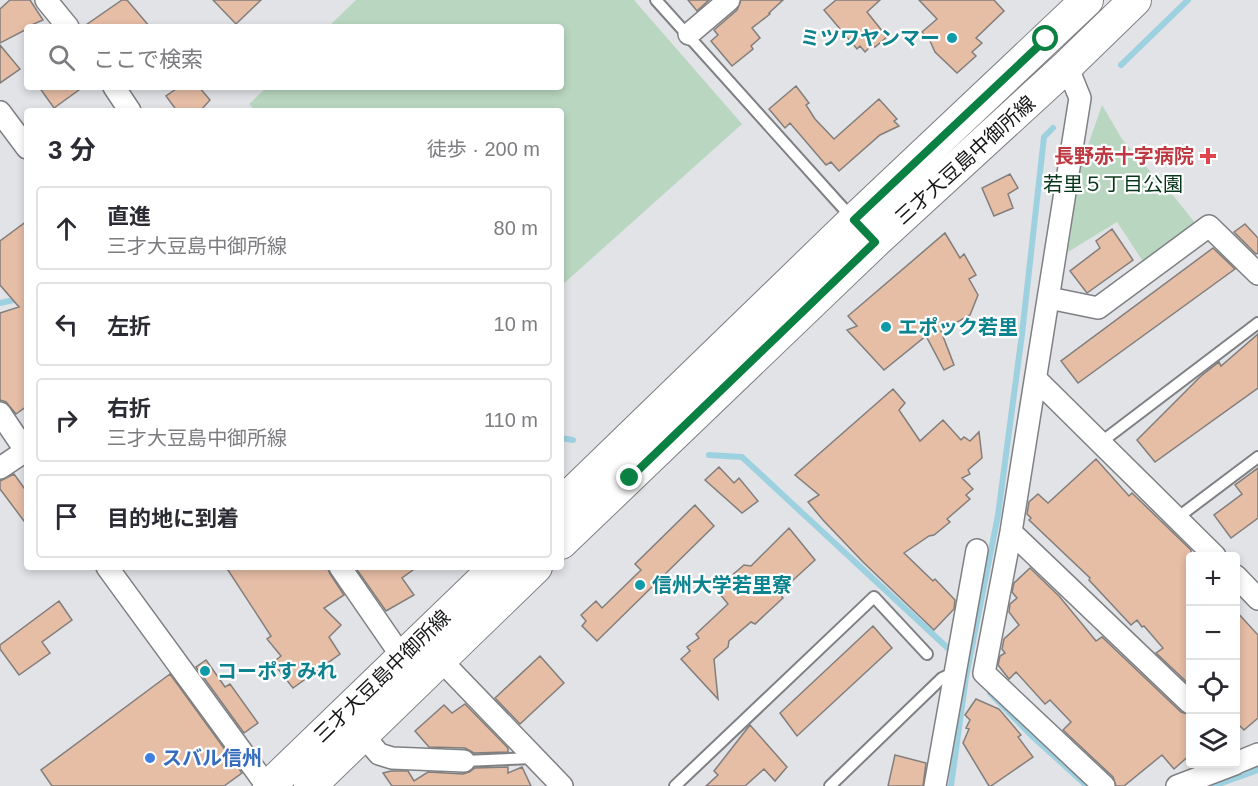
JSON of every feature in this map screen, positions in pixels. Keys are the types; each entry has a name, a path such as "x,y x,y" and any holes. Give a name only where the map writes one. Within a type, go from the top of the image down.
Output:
{"main road":[{"name":"三才大豆島中御所線","path":"564,540 1087,0"},
{"name":"三才大豆島中御所線","path":"564,501 864,231 1067,66 1135,0"},
{"name":"三才大豆島中御所線","path":"310,786 363,735 420,659 494,570"},
{"name":"三才大豆島中御所線","path":"268,786 420,659 532,570"}],"street":[{"path":"46,0 66,24"},
{"path":"689,34 729,0"},
{"path":"1067,66 1080,98 1037,380 984,673 1104,786"},
{"path":"116,90 128,108"},
{"path":"0,112 24,144"},
{"path":"1049,298 1098,308 1209,226 1258,274"},
{"path":"1037,380 1211,552"},
{"path":"0,412 24,448"},
{"path":"0,468 24,452"},
{"path":"1011,532 1186,698"},
{"path":"936,786 977,550"},
{"path":"109,570 268,786"},
{"path":"343,570 420,659 537,758 561,786"},
{"path":"1240,580 1257,596"},
{"path":"363,735 379,754 392,759 464,760"},
{"path":"1177,786 1243,757"}],"lane":[{"path":"656,0 864,231"},
{"path":"1100,442 1258,323"},
{"path":"1177,518 1258,457"},
{"path":"675,786 874,597 927,654"},
{"path":"830,786 942,678 955,672"},
{"path":"464,760 537,758"}],"green space":[{"path":"356,0 634,0 742,124 564,283 564,108 253,108 249,104 264,90 564,90 564,24 331,24"},
{"name":"若里５丁目公園","path":"1102,105 1122,139 1164,184 1196,224 1146,266 1117,222 1068,252 1079,171"}],"building":[{"path":"10,0 30,0 43,20 34,24 24,24 24,31 0,43 0,9"},
{"path":"122,0 127,0 147,24 87,24"},
{"path":"213,0 261,0 236,24"},
{"path":"688,0 709,0 697,11"},
{"path":"741,0 783,0 752,28 760,38 751,46 753,49 732,66 711,41 718,35 714,30 737,10"},
{"path":"836,0 880,0 867,12 887,37 875,47 872,45 865,52 860,46 857,49 824,10"},
{"path":"919,0 994,0 1004,11 976,38 982,43 972,52 976,56 957,73 935,52 930,41 922,32 937,19"},
{"path":"0,45 20,69 0,83"},
{"path":"796,86 809,103 806,105 815,119 834,139 879,99 897,119 894,121 899,126 880,135 839,171 831,162 826,165 790,123 785,128 769,109"},
{"path":"41,90 79,90 54,108"},
{"path":"175,90 202,90 210,100 203,108 175,108 166,96"},
{"path":"1010,174 1018,188 1008,194 1013,208 994,216 982,188"},
{"path":"24,223 24,408 16,414 6,402 0,400 0,313 19,307 0,285 0,241"},
{"path":"1245,224 1258,238 1258,253 1256,254 1234,232"},
{"path":"1112,229 1133,260 1087,293 1070,271 1100,248 1096,241"},
{"path":"945,233 960,258 964,254 976,275 969,279 978,295 970,315 941,331 954,365 944,370 926,336 884,370 847,330 857,326 848,316"},
{"path":"1213,248 1235,269 1078,383 1061,361"},
{"path":"1258,334 1258,388 1155,462 1137,440 1201,376 1219,362 1221,366"},
{"path":"893,389 905,403 899,410 920,441 943,420 961,440 964,437 970,441 979,432 982,458 968,470 970,474 962,478 973,489 966,495 970,499 947,519 950,522 934,535 904,553 933,581 935,579 955,600 954,609 934,630 823,520 808,502 819,495 795,475"},
{"path":"1096,459 1129,496 1132,493 1191,550 1191,552 1186,552 1186,681 1156,653 1163,648 1144,626 1142,627 1137,620 1131,625 1089,580 1090,578 1029,520 1031,518 1027,514 1029,502 1038,494 1048,503"},
{"path":"719,467 734,483 739,478 758,501 742,513 705,480"},
{"path":"1258,468 1258,518 1231,538 1214,515 1242,494 1235,485"},
{"path":"14,474 24,488 24,521 0,489 0,481"},
{"name":"信州大学若里寮","path":"695,505 714,526 597,641 582,626 586,621 581,615 596,601 602,608 641,570 635,564"},
{"path":"789,528 815,560 779,593 783,598 755,624 751,622 729,641 728,647 714,659 718,699 681,659 690,651 687,647 699,638 696,634 728,604 716,589 744,565 751,566"},
{"path":"1030,568 1059,596 1096,641 1102,637 1181,712 1186,714 1186,758 1174,769 1162,755 1124,786 1116,786 1113,777 1063,730 1071,722 1050,700 1045,704 1016,672 1009,679 998,665 1000,656 1005,653 1002,649 1004,639 1019,625 1009,612 1010,604 1017,598 1012,592 1014,583"},
{"path":"228,570 328,570 344,595 324,608 341,625 329,637 340,654 293,688 278,669 282,667 276,660 281,656 267,639 271,636"},
{"path":"357,570 413,570 402,578 414,595 386,611"},
{"path":"59,601 72,620 42,642 50,653 19,675 0,649 0,645"},
{"path":"1240,615 1258,635 1258,718 1244,730 1240,726"},
{"path":"873,626 892,648 797,736 780,713"},
{"path":"540,656 564,683 520,724 495,698"},
{"path":"206,660 225,687 230,684 258,723 244,733 196,667"},
{"path":"170,674 242,773 224,786 52,786 41,770"},
{"path":"976,699 999,709 1021,735 1018,737 1033,757 991,786 963,743 970,720 965,715"},
{"path":"465,704 508,748 508,752 474,753 465,748 429,747 415,731 444,705 452,713"},
{"path":"750,725 787,767 775,781 764,769 745,786 706,786 718,775 714,771"},
{"path":"895,755 926,763 923,786 888,786"},
{"path":"508,767 508,773 522,767 531,786 392,786 383,773 408,771 414,781 428,772 463,774 475,768"}],"waterway":[{"path":"1121,65 1188,0"},
{"path":"951,786 966,677 998,515 1022,334 1044,137 1053,128"},
{"path":"0,303 24,298"},
{"path":"564,438 573,440"},
{"path":"709,455 742,457 953,653"},
{"path":"990,693 1032,736 1087,786"},
{"path":"1213,786 1258,770"}],"place":[{"name":"ミツワヤンマー","path":"952,38"},
{"name":"長野赤十字病院","path":"1208,156"},
{"name":"エポック若里","path":"886,327"},
{"name":"信州大学若里寮","path":"640,585"},
{"name":"コーポすみれ","path":"205,671"},
{"name":"スバル信州","path":"150,758"}],"route":[{"path":"630,478 875,242 854,220 1046,39"}]}
